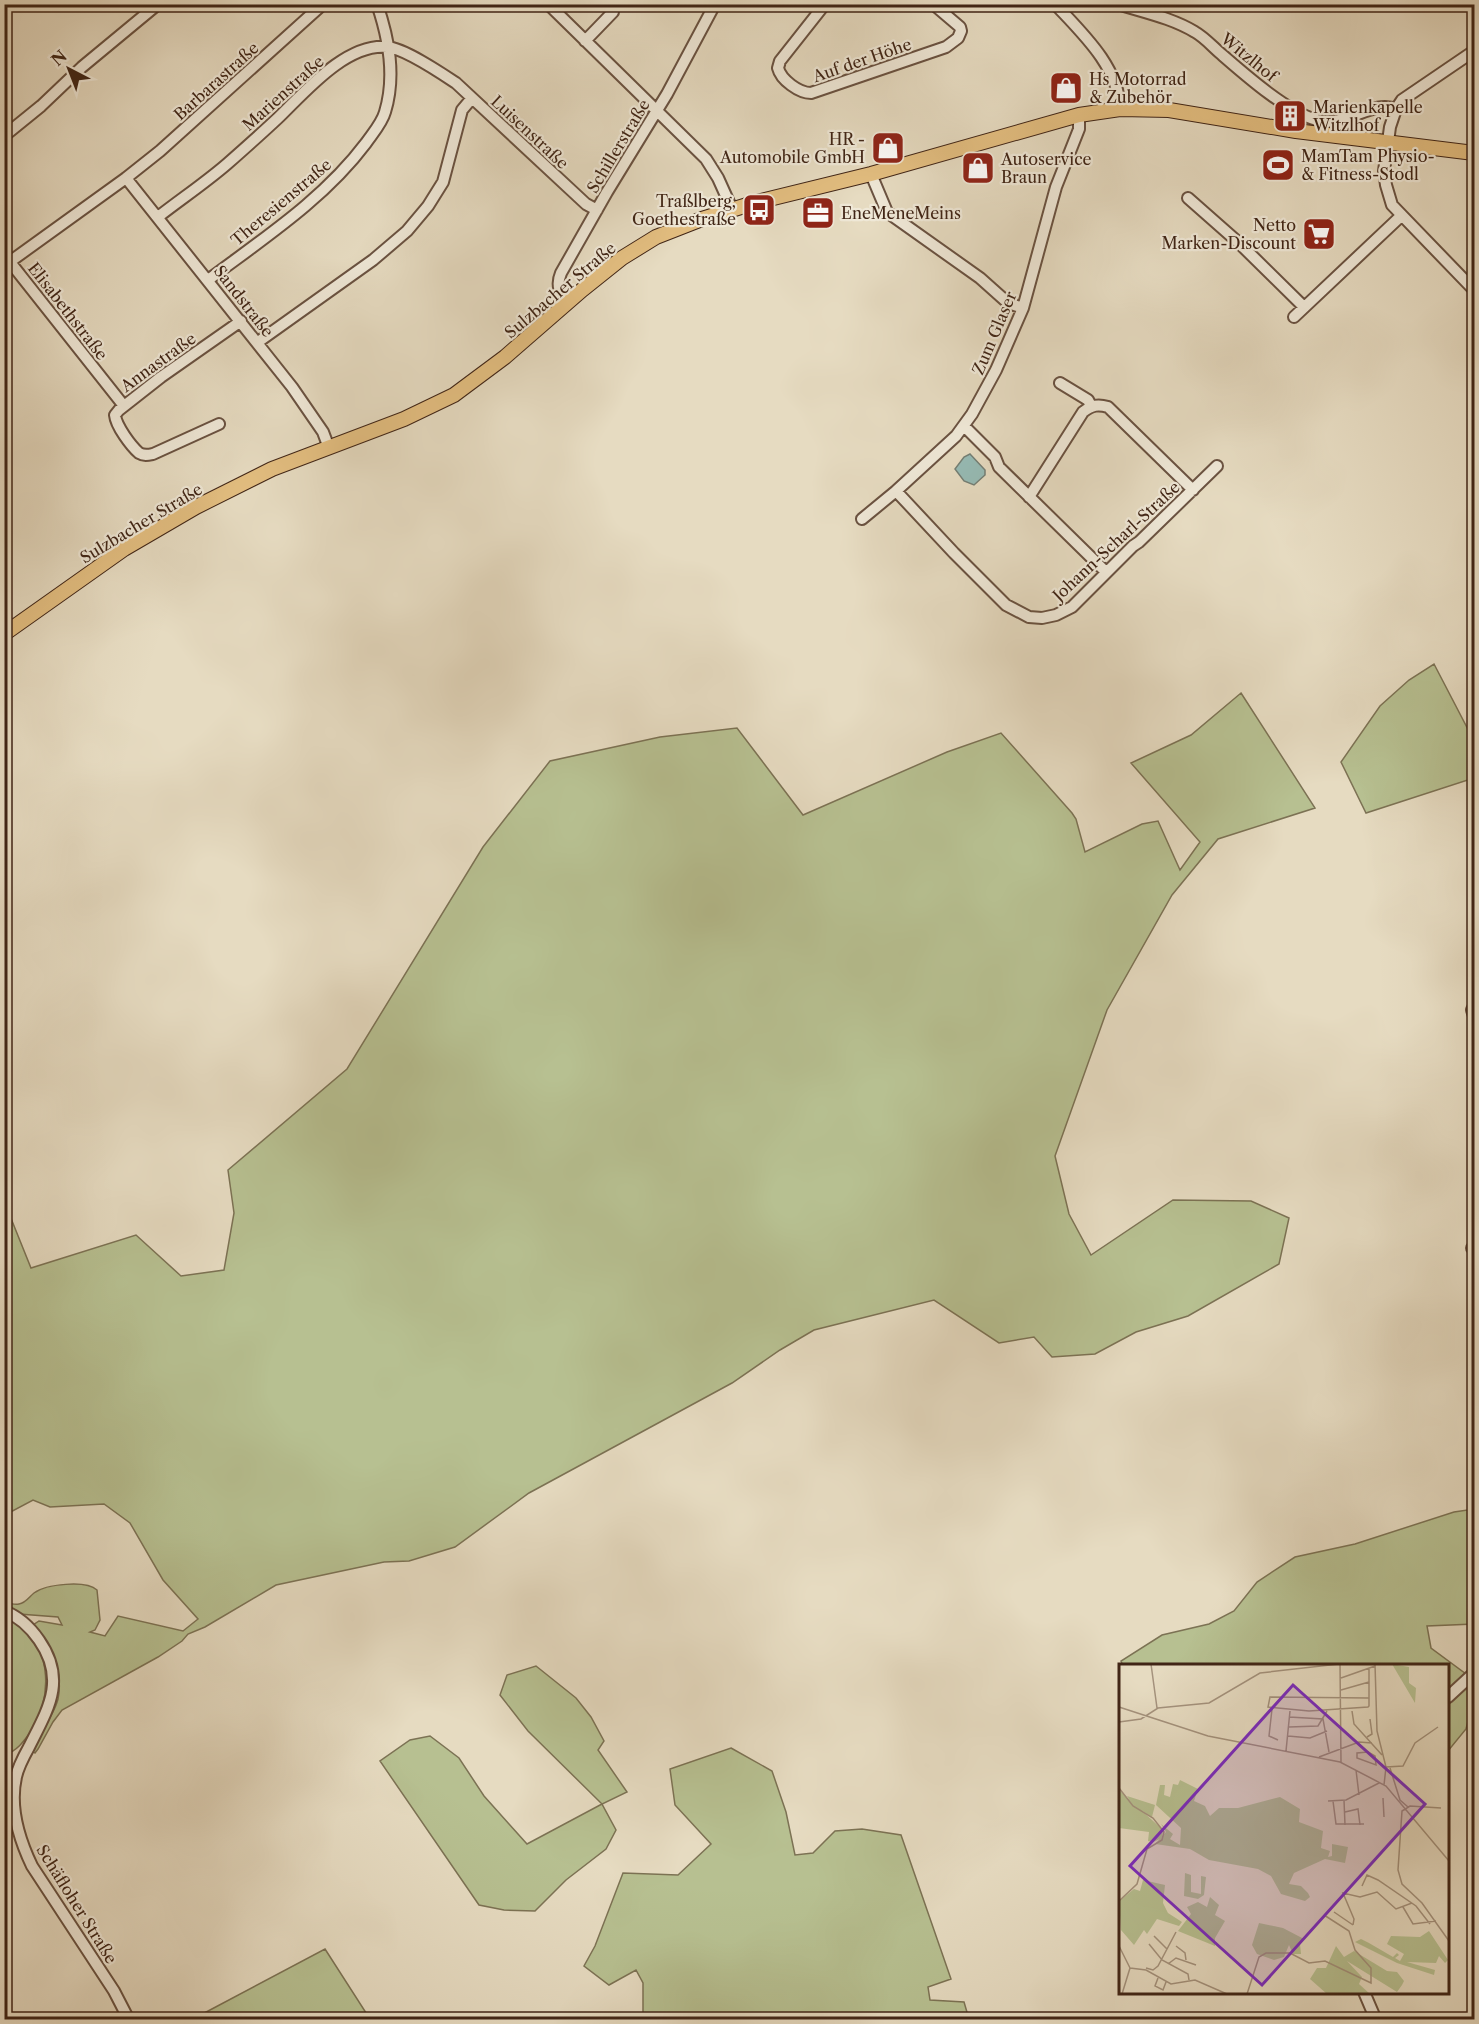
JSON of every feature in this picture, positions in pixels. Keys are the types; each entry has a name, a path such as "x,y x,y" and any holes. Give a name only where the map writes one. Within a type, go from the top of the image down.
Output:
{"main road":[{"name":"Sulzbacher Straße","path":"4,634 124,549 162,526 272,469 404,419 454,394 505,357 615,262 656,237 732,209 871,174 1079,115 1120,109 1170,110 1296,131 1474,153"}],"street":[{"path":"4,136 158,4"},
{"name":"Barbarastraße","path":"8,264 160,151 322,4"},
{"name":"Theresienstraße","path":"208,280 300,210 334,180 355,157 384,115 389,98 390,47 377,4"},
{"path":"548,4 706,159 718,178 732,209"},
{"name":"Schillerstraße","path":"568,302 558,289 558,280 715,4"},
{"name":"Auf der Höhe","path":"825,4 780,62 778,68 784,79 805,93 811,93 953,43 961,31 960,27 933,4"},
{"path":"1055,4 1090,42 1111,74 1120,109"},
{"name":"Witzlhof","path":"1118,4 1148,13 1196,33 1270,94 1298,112 1318,121 1336,122 1388,106 1396,109"},
{"path":"585,41 613,12"},
{"name":"Marienstraße","path":"158,217 227,164 330,69 354,54 379,47 390,47"},
{"path":"258,342 373,260 407,231 428,206 443,182 462,110 472,98 440,72 390,47"},
{"path":"1474,51 1402,100 1396,109 1384,171 1392,205 1474,290"},
{"name":"Luisenstraße","path":"472,98 586,204 597,210"},
{"name":"Zum Glaser","path":"862,519 939,452 964,426 996,370 1023,308 1056,187 1079,129 1079,115"},
{"path":"871,174 887,212 980,278 1008,303 1023,308"},
{"name":"Sandstraße","path":"126,177 292,387 323,432 329,448"},
{"path":"1188,198 1239,243 1304,308"},
{"path":"1294,317 1401,216"},
{"name":"Elisabethstraße","path":"8,264 124,406"},
{"name":"Annastraße","path":"219,424 153,454 145,455 139,452 116,422 115,415 124,406 241,321"},
{"path":"1060,383 1088,400 1091,406"},
{"path":"1029,497 1083,412 1099,404 1108,407 1193,489"},
{"path":"964,426 995,458 999,467 1106,572"},
{"name":"Johann-Scharl-Straße","path":"896,491 1006,605 1029,617 1042,618 1072,607 1217,466"},
{"path":"1474,1006 1472,1010 1474,1016"},
{"name":"Schäfloher Straße","path":"4,1611 22,1619 44,1647 52,1666 54,1685 49,1708 16,1776 13,1799 16,1824 32,1866 114,1991 129,2019"},
{"path":"1449,1696 1474,1673"},
{"path":"1365,1994 1376,2019"}],"green space":[{"path":"1434,664 1474,741 1474,778 1366,813 1341,762 1380,706 1409,680"},
{"path":"1241,693 1315,808 1218,839 1172,895 1107,1010 1055,1156 1069,1214 1091,1255 1173,1200 1251,1201 1289,1218 1279,1264 1188,1316 1136,1332 1095,1354 1052,1357 1034,1337 999,1343 934,1300 814,1330 732,1383 529,1493 455,1547 409,1561 384,1562 276,1585 205,1627 188,1634 182,1641 158,1657 62,1710 38,1749 35,1753 32,1751 33,1745 54,1711 59,1689 54,1659 33,1625 39,1621 62,1625 58,1617 19,1614 5,1608 5,1602 21,1603 34,1593 56,1585 75,1584 92,1587 97,1590 100,1620 95,1630 90,1632 105,1636 118,1616 183,1631 198,1619 163,1580 130,1523 104,1504 50,1507 33,1500 5,1515 4,1201 31,1268 136,1235 181,1276 224,1270 234,1213 228,1170 347,1069 483,847 550,761 660,737 737,728 803,815 947,752 1001,733 1072,813 1076,819 1085,852 1142,824 1158,821 1180,870 1200,842 1131,763 1191,735"},
{"path":"1474,1509 1474,1624 1427,1626 1431,1648 1466,1674 1474,1690 1466,1729 1449,1750 1449,1664 1122,1664 1121,1661 1162,1635 1209,1624 1234,1611 1257,1582 1295,1557 1355,1544 1454,1512"},
{"path":"4,1618 15,1623 31,1637 43,1662 46,1676 43,1704 32,1730 17,1748 5,1755"},
{"path":"536,1666 576,1698 591,1717 604,1741 598,1750 627,1792 602,1804 528,1731 500,1695 507,1675"},
{"path":"430,1736 459,1758 484,1796 527,1844 602,1804 616,1830 606,1849 566,1880 535,1911 504,1910 479,1905 380,1761 410,1740"},
{"path":"731,1748 772,1771 786,1812 795,1855 813,1853 835,1831 862,1829 901,1835 951,1979 928,1987 930,2000 964,2002 969,2019 643,2019 643,1983 636,1970 609,1985 584,1966 595,1946 623,1873 678,1875 711,1844 675,1805 670,1769"},
{"path":"325,1949 370,2019 193,2019"}],"water":[{"path":"970,454 985,470 985,475 974,485 964,481 955,469 964,457"}],"place":[{"name":"Hs Motorrad & Zubehör","path":"1066,88"},
{"name":"Marienkapelle Witzlhof","path":"1290,116"},
{"name":"HR - Automobile GmbH","path":"888,148"},
{"name":"MamTam Physio- & Fitness-Stodl","path":"1278,165"},
{"name":"Autoservice Braun","path":"978,168"},
{"name":"Traßlberg, Goethestraße","path":"759,210"},
{"name":"EneMeneMeins","path":"818,213"},
{"name":"Netto Marken-Discount","path":"1319,234"}]}
